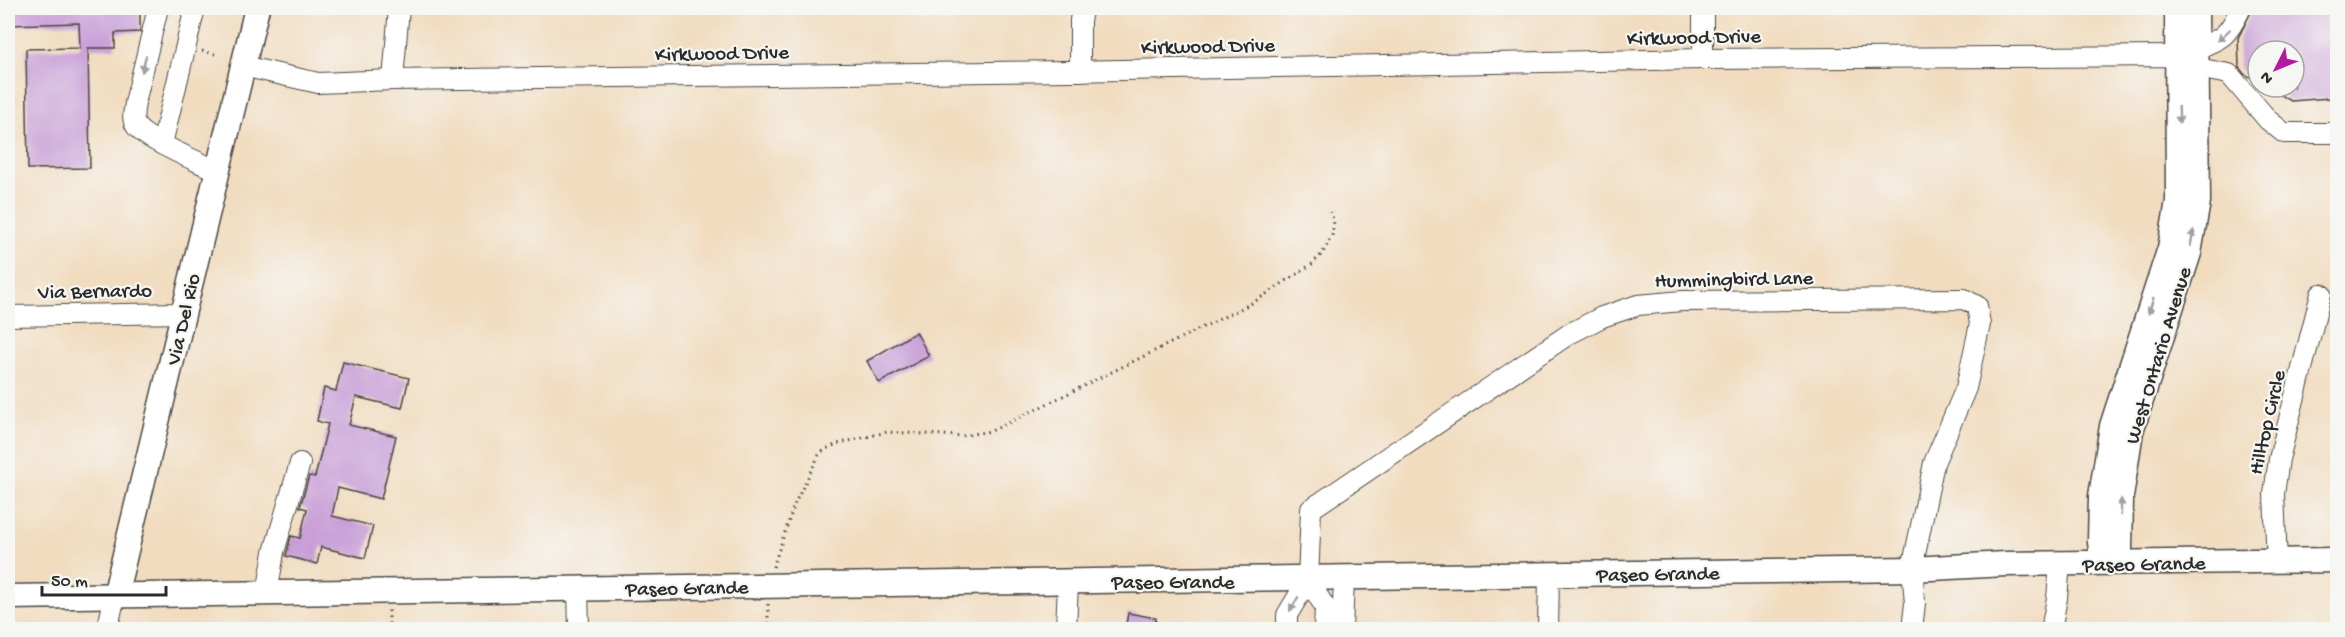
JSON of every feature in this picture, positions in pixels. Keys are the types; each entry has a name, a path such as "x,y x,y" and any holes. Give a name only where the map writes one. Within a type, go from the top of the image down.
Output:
{"main road":[{"name":"Via Del Rio","path":"115,596 257,8"},
{"name":"West Ontario Avenue","path":"2177,8 2189,58"},
{"name":"West Ontario Avenue","path":"2110,562 2100,549 2101,496 2110,437 2170,248 2178,201 2179,132 2196,8"},
{"name":"Paseo Grande","path":"8,597 1308,580 1912,569 2110,562 2337,560"}],"street":[{"path":"158,8 133,117 141,132 217,171"},
{"path":"162,144 195,8"},
{"path":"393,80 399,8"},
{"path":"1080,71 1080,20 1083,8"},
{"path":"1702,8 1703,59"},
{"path":"2189,58 2225,36 2241,8"},
{"path":"2189,58 2229,74 2268,120 2284,133 2337,133"},
{"name":"Kirkwood Drive","path":"243,66 318,83 1703,59 2189,58"},
{"name":"Hilltop Circle","path":"2277,562 2274,494 2278,459 2321,294"},
{"name":"Hummingbird Lane","path":"1308,580 1311,509 1569,334 1602,318 1638,305 1682,301 1964,299 1977,306 1980,324 1966,388 1934,463 1912,569"},
{"name":"Via Bernardo","path":"8,316 183,312"},
{"path":"267,594 274,552 300,463"},
{"path":"2051,630 2060,564"},
{"path":"1912,569 1915,603 1912,630"},
{"path":"1548,630 1549,575"},
{"path":"1342,630 1344,579"},
{"path":"1287,630 1287,615 1308,580 1325,607 1324,630"},
{"path":"1066,630 1068,582"},
{"path":"578,589 579,630"},
{"name":"Via Del Rio","path":"107,630 115,596"}],"path":[{"path":"200,51 215,54"},
{"path":"773,565 795,503 819,455 824,450 837,444 887,432 962,436 1004,425 1254,302 1312,264 1322,254 1332,236 1334,221 1330,212"},
{"path":"768,603 768,630"},
{"path":"388,630 389,610"}],"building":[{"path":"8,8 140,8 140,32 115,33 115,48 88,48 90,168 28,169 26,49 80,48 79,23 8,25"},
{"path":"2253,8 2329,8 2334,15 2333,30 2337,30 2337,70 2335,70 2337,88 2330,98 2291,101 2288,99 2306,99 2306,39 2246,39 2246,75 2239,67 2238,38"},
{"path":"916,332 929,356 879,383 867,361"},
{"path":"343,362 409,378 402,408 356,397 349,425 396,436 381,499 338,488 332,516 373,526 365,558 321,547 317,564 286,556 291,536 300,538 307,509 300,507 309,476 315,477 328,424 317,421 324,388 336,391"},
{"path":"1128,613 1156,618 1154,630 1125,630"}]}
